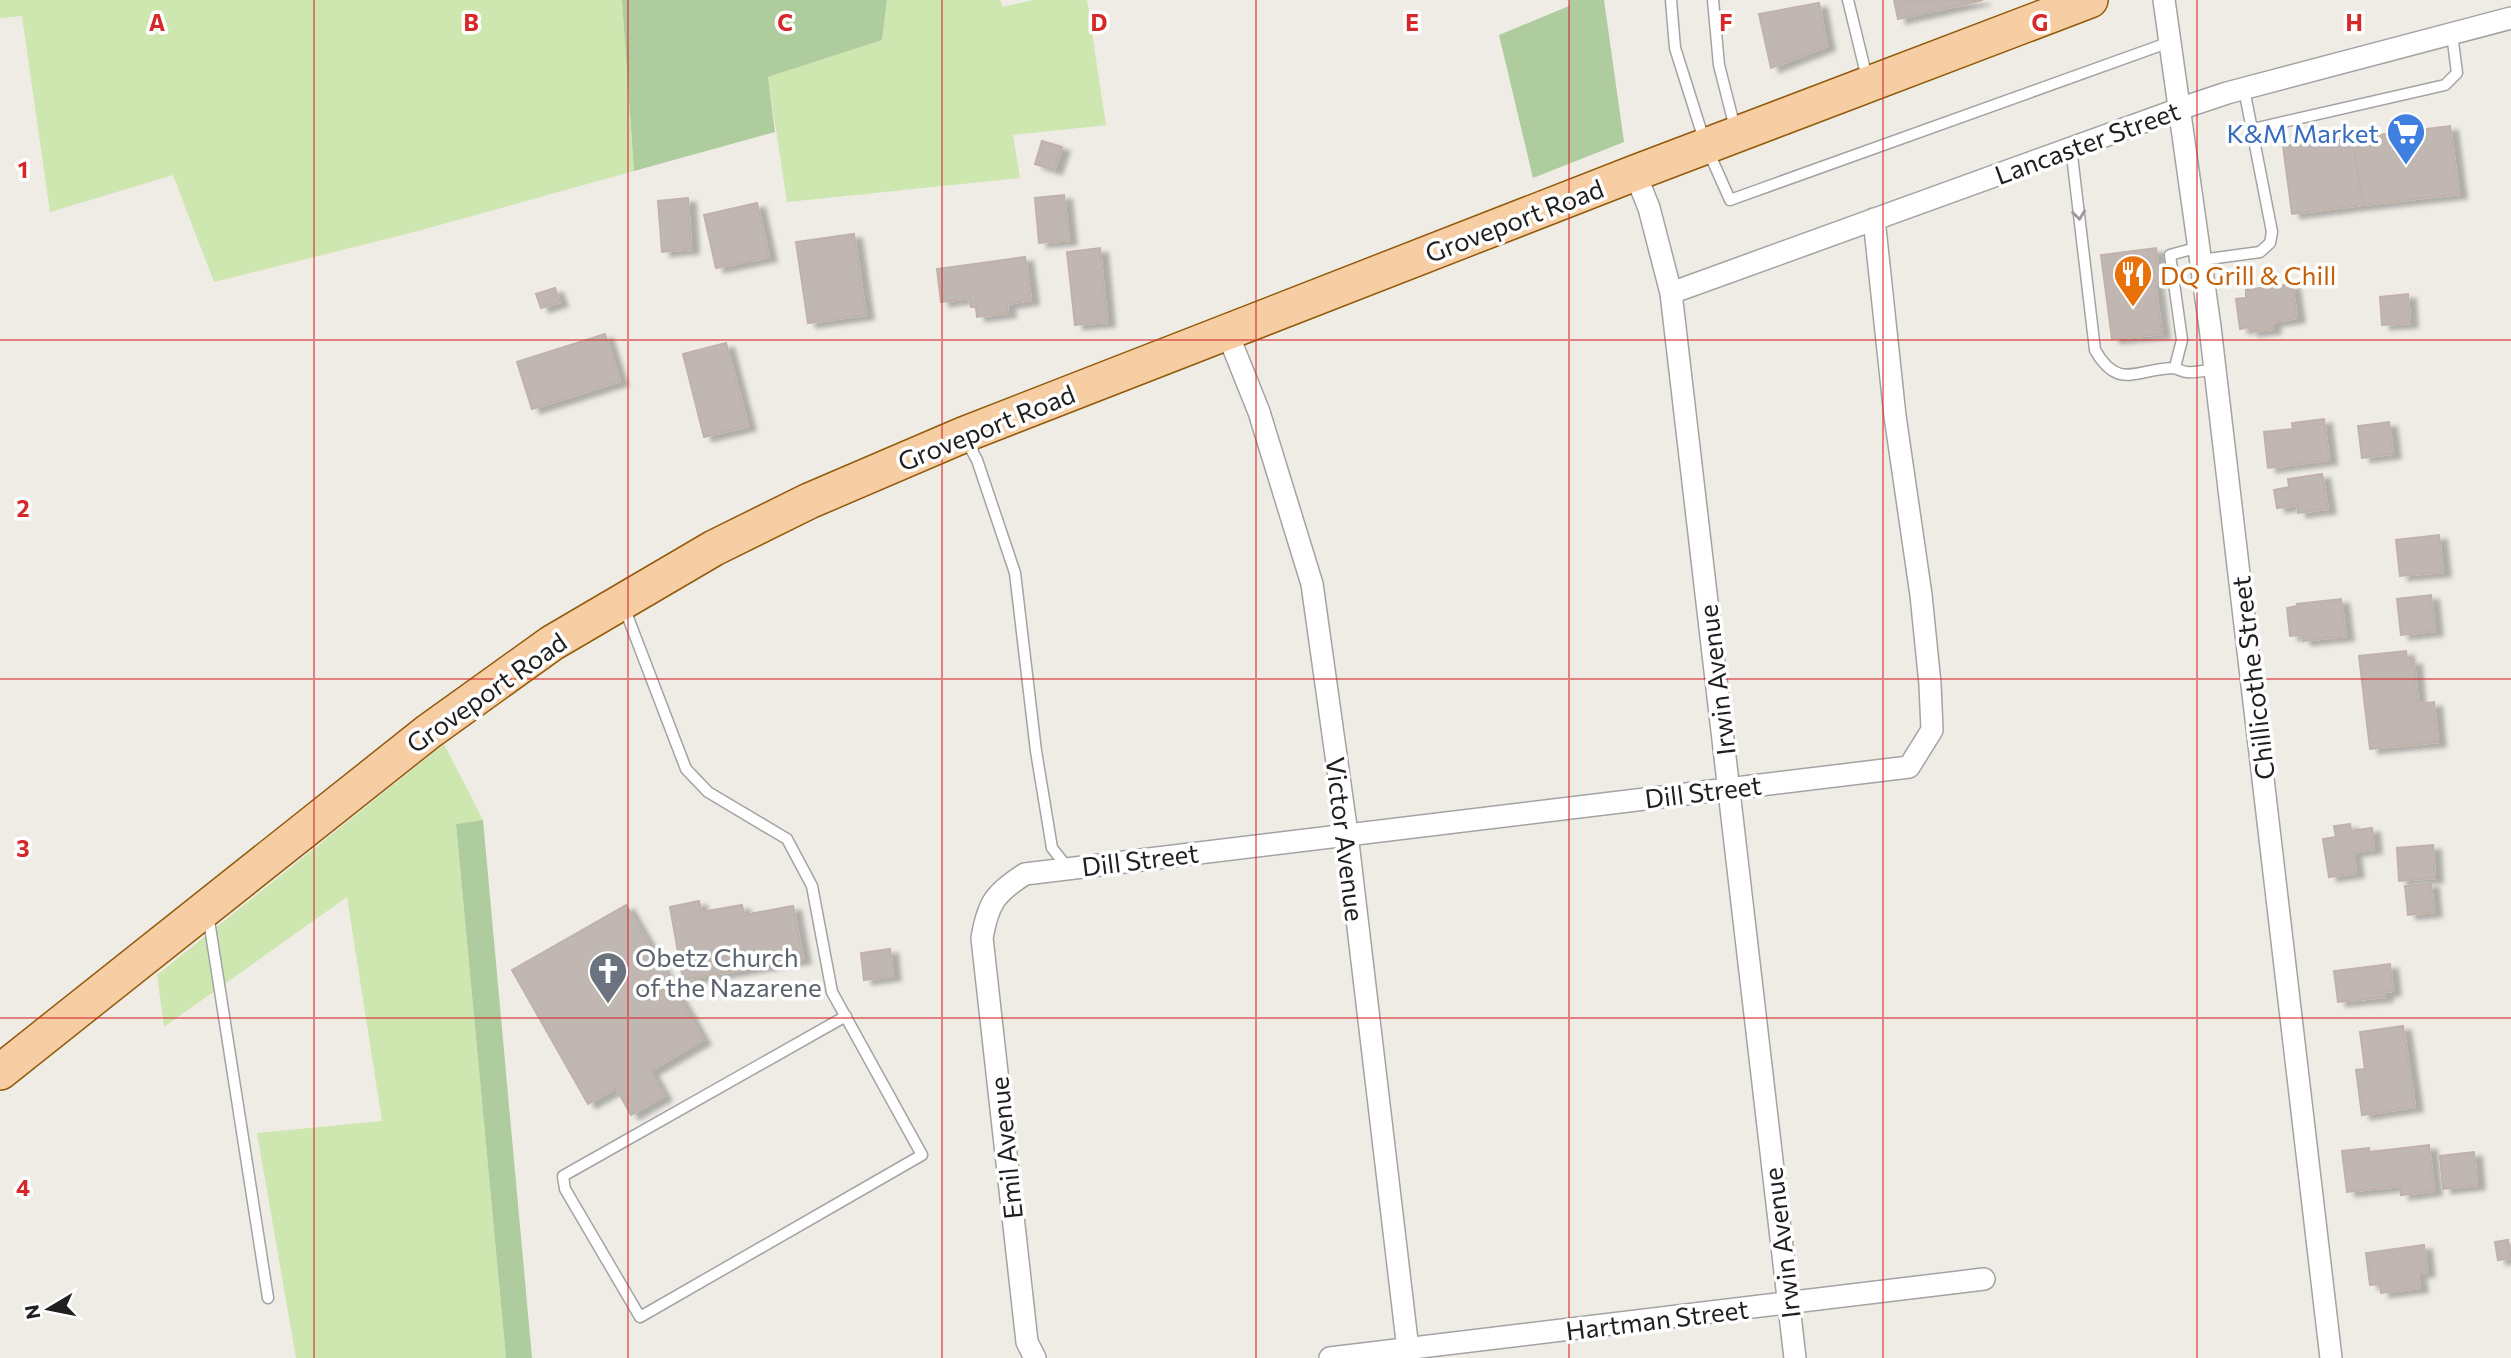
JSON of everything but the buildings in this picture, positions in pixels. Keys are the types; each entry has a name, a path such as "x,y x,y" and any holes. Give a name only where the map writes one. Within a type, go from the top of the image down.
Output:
{"main road":[{"name":"Groveport Road","path":"0,1072 428,732 552,643 714,548 809,501 963,435 1635,173 2090,0"}],"street":[{"name":"Chillicothe Street","path":"2164,0 2215,369 2330,1358"},
{"name":"Lancaster Street","path":"1671,293 2179,109 2511,18"},
{"name":"Irwin Avenue","path":"1635,173 1648,208 1671,293 1795,1358"},
{"name":"Dill Street","path":"982,938 987,911 1002,889 1025,874 1909,766 1932,730 1921,595 1895,416 1874,219"},
{"name":"Victor Avenue","path":"1227,332 1259,412 1312,584 1347,834 1408,1353"},
{"name":"Emil Avenue","path":"982,938 1027,1342 1035,1357"},
{"name":"Hartman Street","path":"1330,1358 1408,1353 1984,1279"}],"lane":[{"path":"1671,0 1675,48 1721,140"},
{"path":"1713,0 1719,65 1721,140 1730,200 2170,42"},
{"path":"1848,0 1868,85"},
{"path":"2253,129 2445,85 2456,73 2452,34"},
{"path":"2175,367 2182,340 2170,255 2260,252 2270,243 2272,232 2245,89"},
{"path":"2071,147 2095,350 2104,366 2114,373 2126,375 2175,367 2186,372 2215,369"},
{"path":"963,435 977,460 1015,573 1036,751 1052,848 1068,868"},
{"path":"622,601 686,769 708,792 787,839 811,886 832,992 846,1016 922,1155 639,1317 565,1189 563,1176 846,1016"},
{"path":"207,908 268,1298"}],"green space":[{"path":"0,0 622,0 634,171 418,231 214,282 173,175 50,212 22,16 0,18"},
{"path":"622,0 887,0 882,40 768,77 775,132 634,171"},
{"path":"887,0 1000,0 1003,7 1033,0 1087,0 1106,125 1013,135 1020,178 787,202 768,77 882,40"},
{"path":"1569,0 1604,0 1624,142 1533,178 1499,35 1569,6"},
{"path":"444,744 483,820 456,824 506,1358 296,1358 257,1133 382,1121 347,897 164,1027 157,975"},
{"path":"483,820 532,1358 506,1358 456,824"}],"place":[{"name":"K&M Market","path":"2406,166"},
{"name":"DQ Grill & Chill","path":"2133,308"},
{"name":"Obetz Church of the Nazarene","path":"608,1005"}]}
